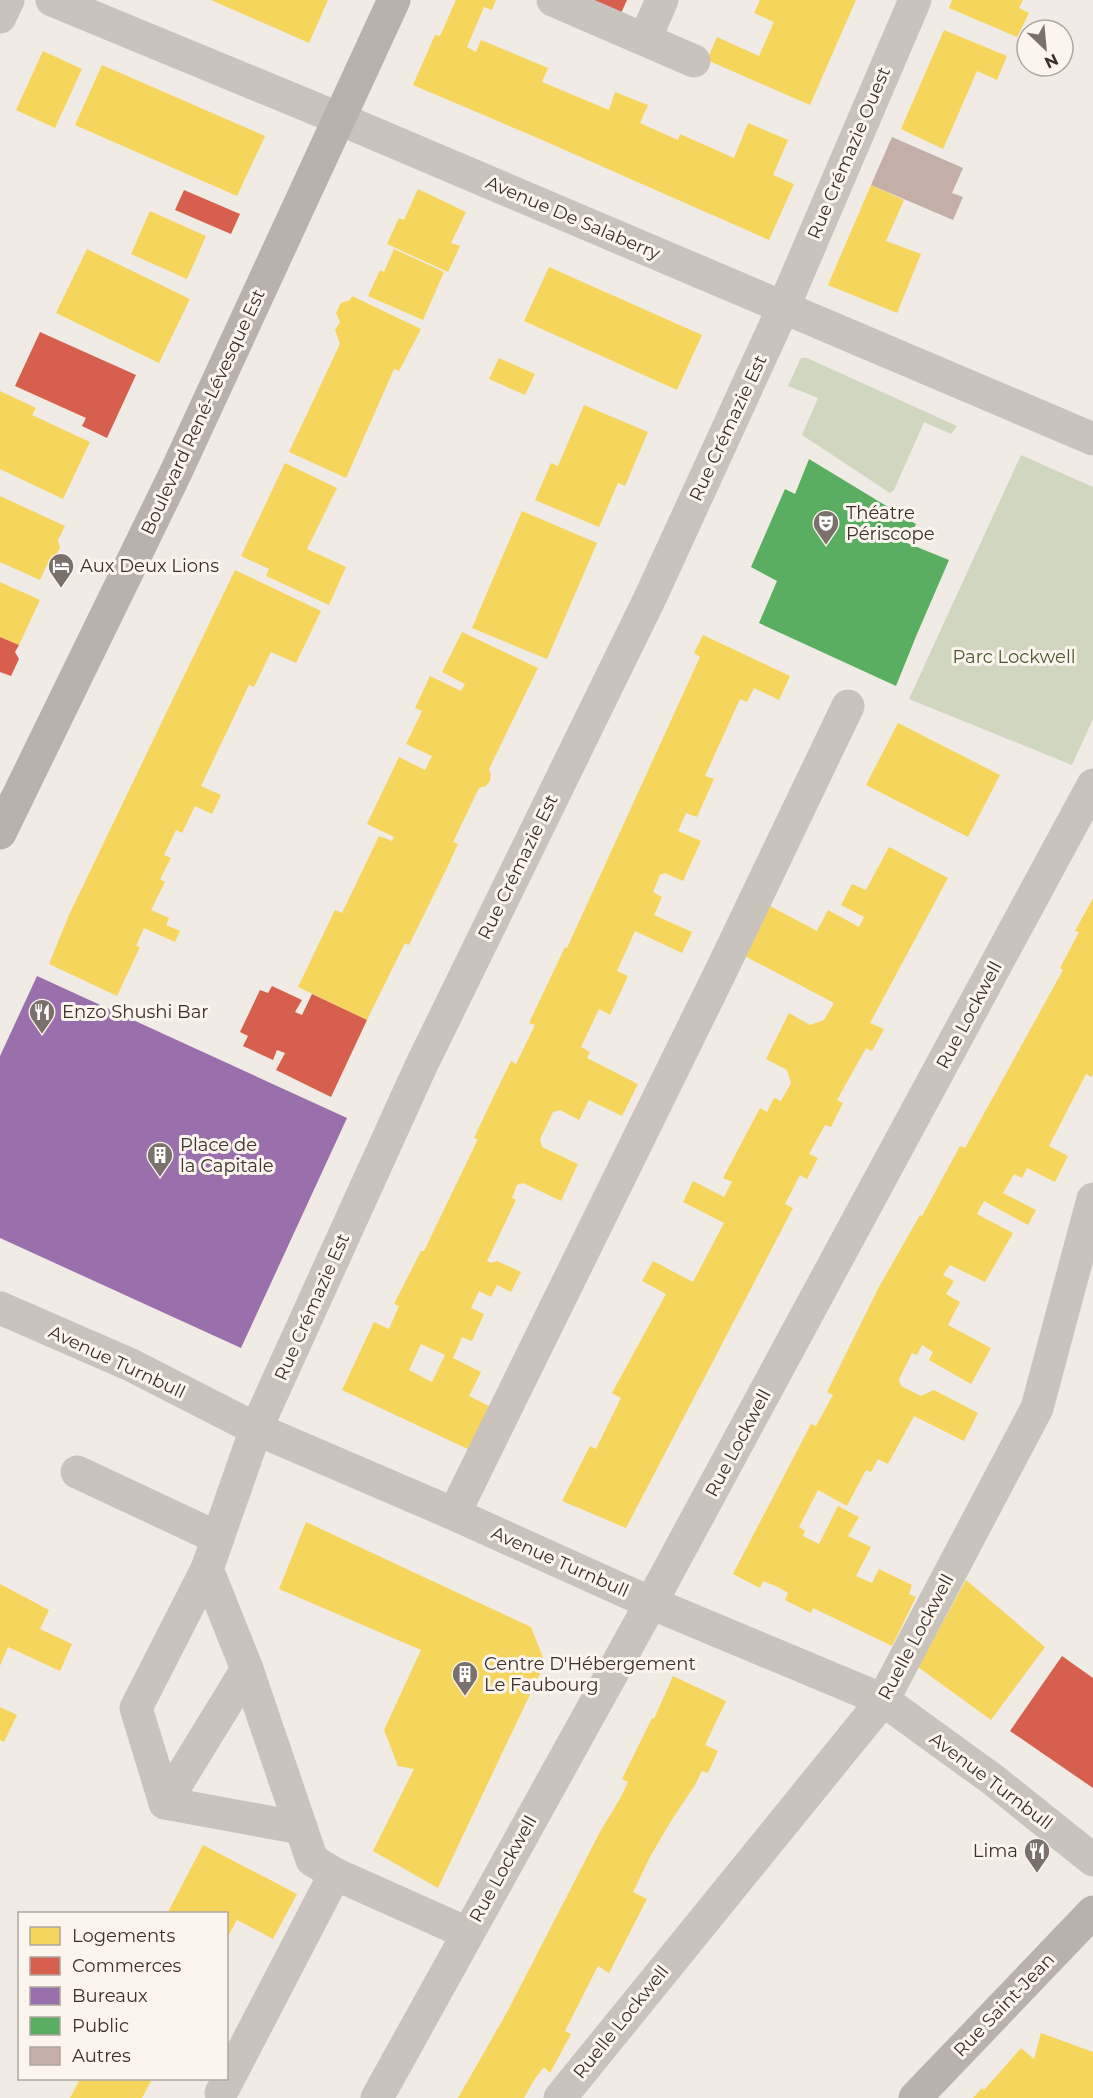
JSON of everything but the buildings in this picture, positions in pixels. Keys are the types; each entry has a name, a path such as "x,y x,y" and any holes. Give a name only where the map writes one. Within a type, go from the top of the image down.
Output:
{"main road":[{"name":"Boulevard René-Lévesque Est","path":"0,833 176,472 394,0"},
{"name":"Rue Saint-Jean","path":"915,2098 1093,1912"}],"street":[{"path":"0,17 8,0"},
{"name":"Avenue De Salaberry","path":"52,0 784,306 1093,439"},
{"path":"553,0 694,61"},
{"path":"645,39 662,0"},
{"name":"Rue Crémazie Ouest","path":"784,306 915,0"},
{"name":"Rue Crémazie Est","path":"165,1803 136,1708 207,1569 256,1429 421,1066 651,596 784,306"},
{"path":"454,1514 721,971 848,706"},
{"name":"Rue Lockwell","path":"377,2098 651,1603 1093,785"},
{"name":"Ruelle Lockwell","path":"560,2098 883,1700 1038,1408 1093,1199"},
{"name":"Avenue Turnbull","path":"0,1308 131,1365 256,1429 454,1514 651,1603 883,1700 992,1779 1093,1860"},
{"path":"77,1472 218,1538"},
{"path":"207,1569 247,1669 312,1860 335,1874 467,1933"},
{"path":"247,1669 165,1803 301,1828"},
{"path":"228,2080 335,1874"},
{"path":"221,2093 228,2080"}],"green space":[{"path":"801,358 807,358 957,426 951,434 924,422 894,490 890,493 802,435 818,398 788,386"},
{"name":"Parc Lockwell","path":"1021,455 1093,487 1093,719 1072,765 909,699"}],"place":[{"name":"Théatre Périscope","path":"826,546"},
{"name":"Aux Deux Lions","path":"61,589"},
{"name":"Enzo Shushi Bar","path":"42,1035"},
{"name":"Place de la Capitale","path":"160,1178"},
{"name":"Centre D'Hébergement Le Faubourg","path":"465,1697"},
{"name":"Lima","path":"1037,1874"}]}
